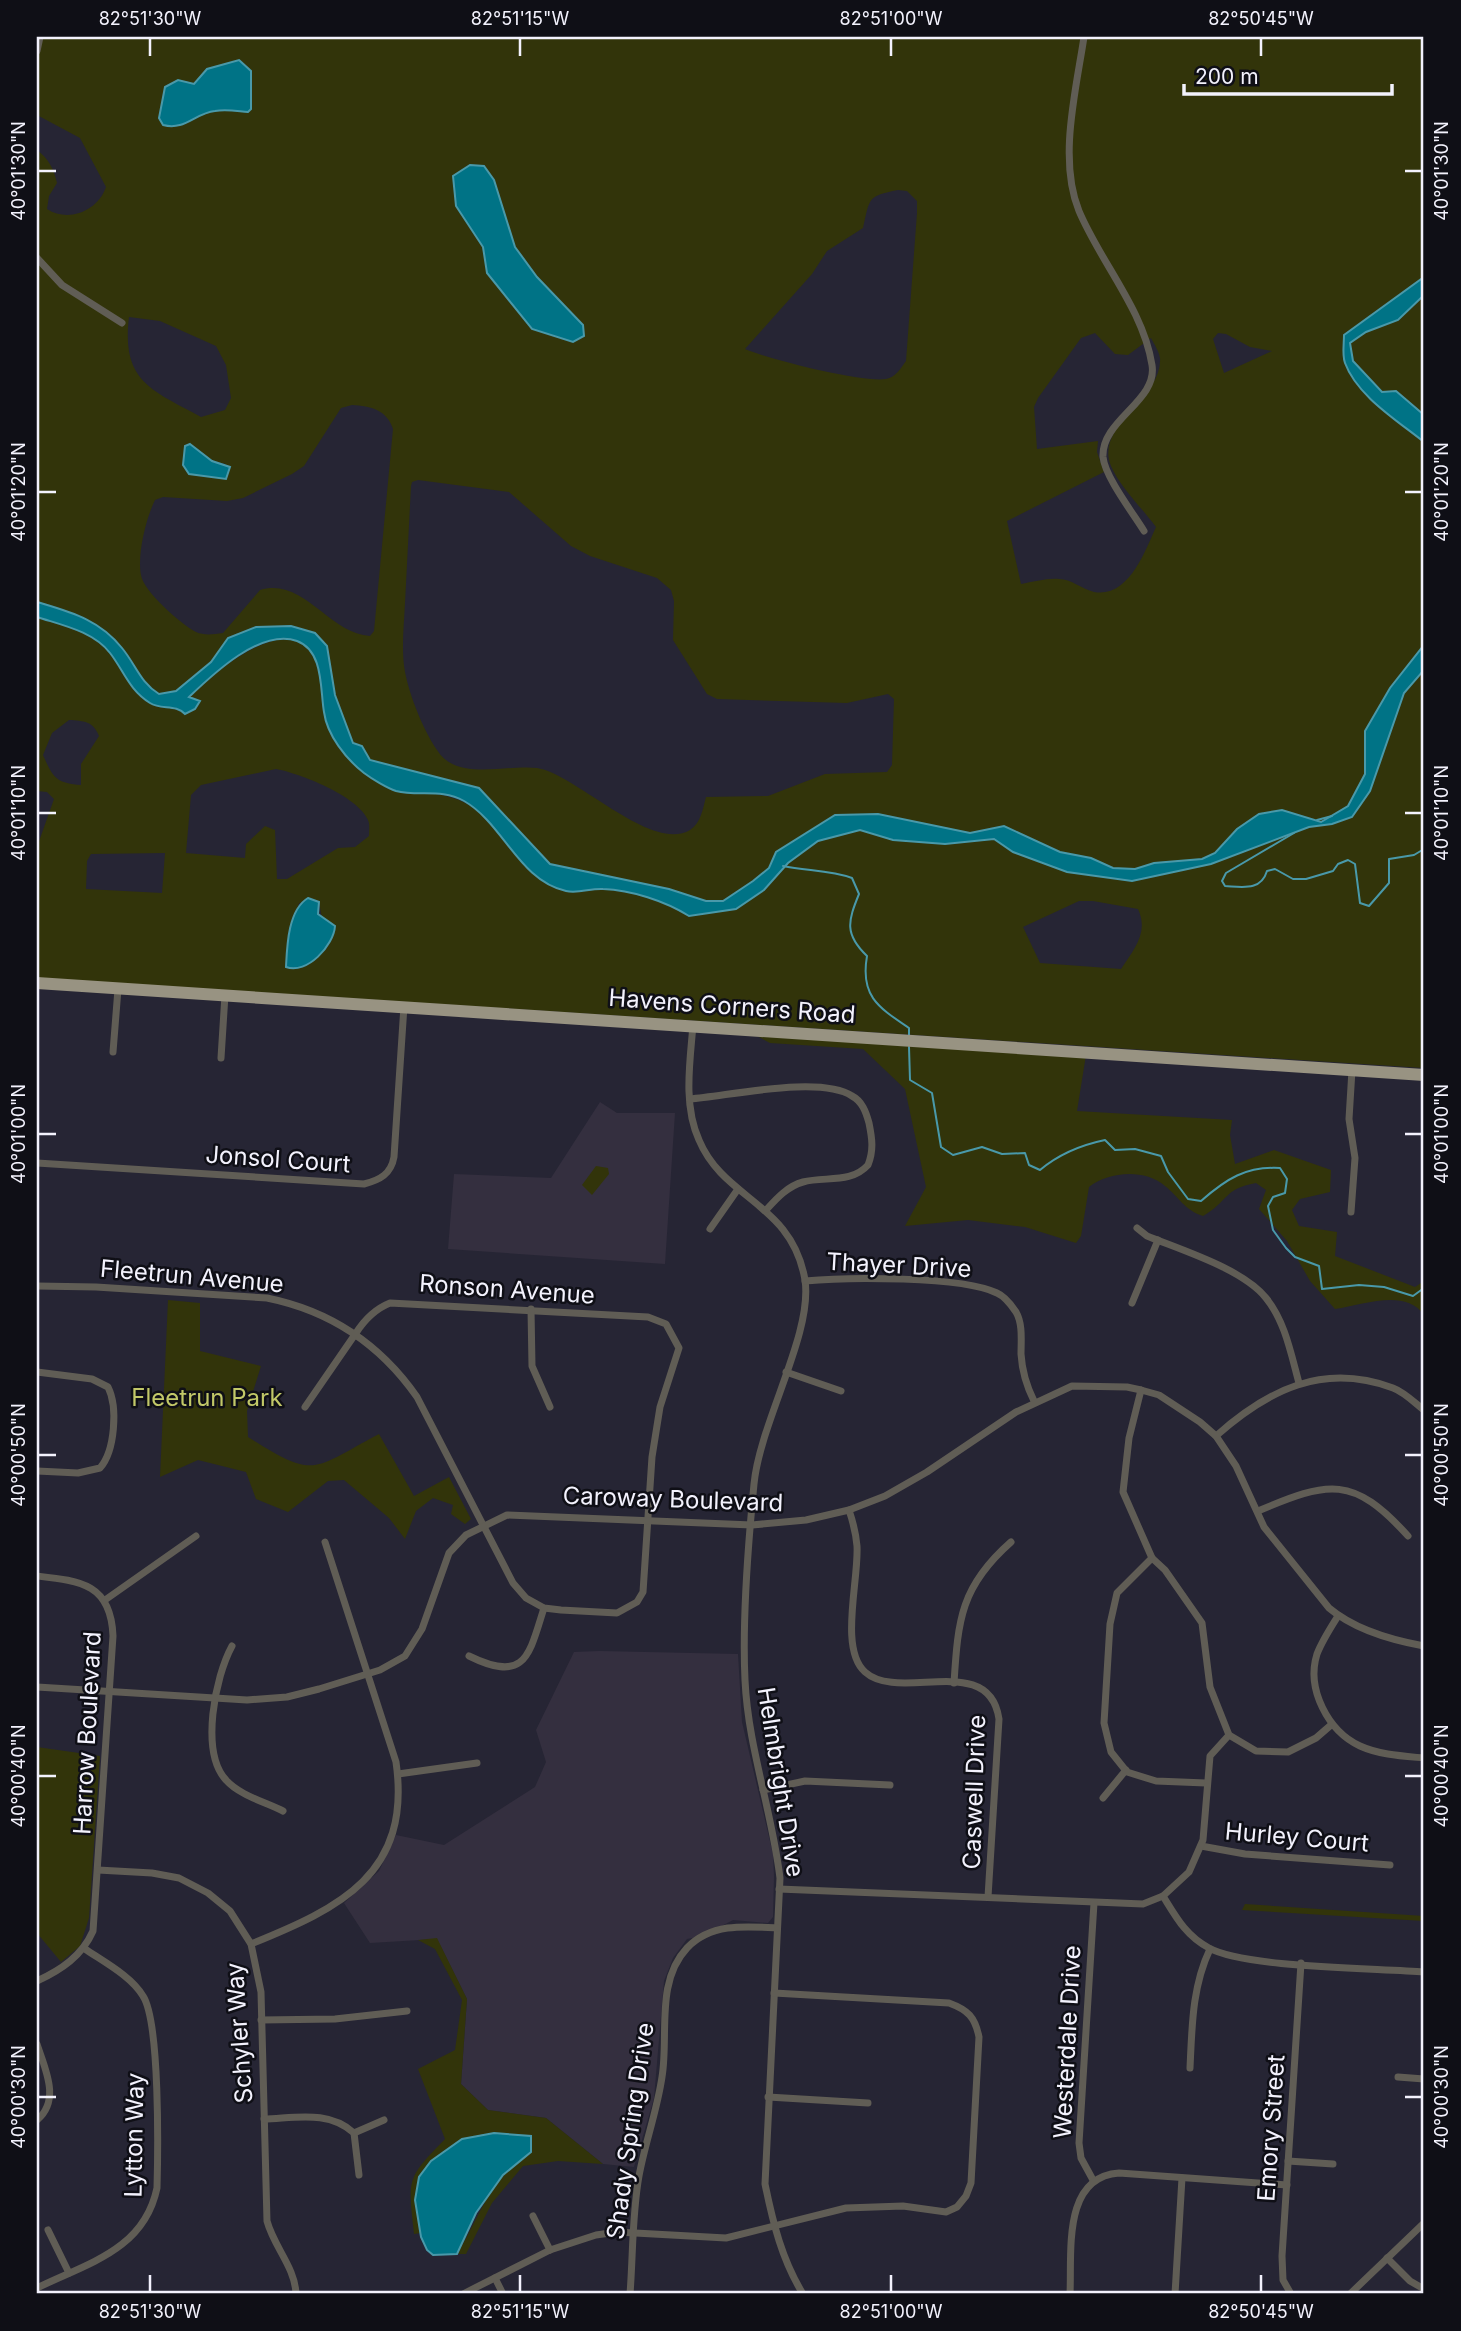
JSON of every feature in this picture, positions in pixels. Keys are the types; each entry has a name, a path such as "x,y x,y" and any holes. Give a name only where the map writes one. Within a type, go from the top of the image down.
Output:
{"main road":[{"name":"Havens Corners Road","path":"37,983 693,1024 1424,1075"}],"street":[{"path":"37,51 40,37"},
{"path":"1084,37 1070,159 1075,199 1146,337 1153,369 1149,384 1111,431 1104,444 1103,458 1144,531"},
{"path":"37,258 62,285 122,323"},
{"path":"113,1052 118,989"},
{"path":"221,1058 225,995"},
{"name":"Jonsol Court","path":"37,1163 364,1184 379,1180 388,1172 394,1157 404,1006"},
{"name":"Helmbright Drive","path":"693,1024 690,1099 691,1115 699,1140 710,1160 738,1189 767,1209 787,1233 805,1281 803,1317 762,1440 754,1482 745,1680 752,1737 775,1837 779,1889 765,2184 774,2227 789,2271 803,2294"},
{"path":"1351,1212 1355,1158 1349,1119 1352,1070"},
{"path":"690,1099 775,1088 839,1090 859,1101 867,1115 873,1142 872,1157 862,1172 851,1177 802,1182 783,1193 767,1209"},
{"path":"709,1229 738,1189"},
{"path":"1137,1228 1237,1276 1266,1297 1283,1327 1299,1382"},
{"path":"1132,1303 1158,1240"},
{"name":"Thayer Drive","path":"805,1281 866,1277 976,1286 1000,1294 1017,1313 1022,1338 1021,1356 1027,1387 1034,1401"},
{"name":"Fleetrun Avenue","path":"37,1286 72,1285 267,1298 295,1304 356,1333 399,1372 417,1397 513,1583 526,1598 544,1608"},
{"name":"Ronson Avenue","path":"305,1408 356,1333 379,1307 390,1303 648,1317 666,1324 677,1338 679,1348 660,1407 652,1457 648,1520"},
{"path":"531,1310 532,1366 550,1407"},
{"path":"786,1371 841,1391"},
{"path":"37,1372 92,1379 108,1387 113,1405 110,1451 100,1468 78,1474 37,1471"},
{"path":"1216,1436 1245,1410 1299,1382 1337,1377 1394,1388 1424,1409"},
{"name":"Caroway Boulevard","path":"37,1687 216,1699 287,1697 368,1674 405,1656 422,1629 449,1553 466,1535 507,1515 752,1525 806,1520 849,1510 885,1496 927,1472 1034,1401 1072,1386 1127,1387 1159,1395 1200,1422 1216,1436 1236,1466 1264,1527 1338,1616 1387,1639 1424,1646"},
{"path":"1141,1390 1129,1438 1123,1492 1152,1558 1165,1570 1202,1623 1210,1687 1229,1735 1256,1751 1288,1752 1316,1738 1331,1725"},
{"path":"1258,1511 1299,1494 1329,1487 1360,1493 1386,1511 1408,1536"},
{"name":"Caswell Drive","path":"849,1510 857,1548 852,1644 855,1661 867,1675 884,1680 954,1683 985,1689 996,1702 999,1719 988,1897"},
{"path":"469,1657 495,1668 519,1664 528,1655 544,1608 617,1613 637,1602 645,1581 648,1520"},
{"path":"37,1576 81,1583 105,1600 196,1535"},
{"path":"251,1944 332,1909 369,1877 391,1838 399,1798 397,1774 325,1542"},
{"path":"954,1683 957,1633 969,1590 1011,1542"},
{"path":"1152,1558 1117,1593 1110,1624 1104,1723 1111,1752 1126,1770 1156,1781 1206,1783"},
{"name":"Harrow Boulevard","path":"85,1949 93,1931 99,1870 112,1617 105,1600"},
{"path":"1338,1616 1317,1656 1315,1689 1331,1725 1358,1746 1384,1754 1424,1758"},
{"path":"232,1646 221,1665 216,1699 212,1747 219,1771 228,1783 283,1811"},
{"path":"779,1889 1143,1903 1163,1896 1189,1872 1201,1846 1210,1756 1229,1735"},
{"path":"397,1774 477,1763"},
{"path":"1104,1798 1126,1770"},
{"path":"763,1790 805,1781 890,1786"},
{"name":"Hurley Court","path":"1201,1846 1245,1854 1390,1865"},
{"name":"Schyler Way","path":"99,1870 152,1872 178,1878 198,1888 230,1911 251,1944 261,1992 267,2221 271,2237 288,2263 296,2294"},
{"path":"1163,1896 1186,1932 1210,1949 1251,1959 1424,1972"},
{"name":"Westerdale Drive","path":"1093,2180 1081,2158 1079,2143 1094,1903"},
{"name":"Shady Spring Drive","path":"630,2294 638,2180 662,2076 667,1992 673,1968 687,1948 711,1931 740,1925 777,1928"},
{"path":"37,1981 55,1973 85,1949"},
{"name":"Lytton Way","path":"37,2288 116,2250 141,2228 152,2209 157,2188 153,2029 144,1996 120,1973 85,1949"},
{"path":"1190,2068 1194,2000 1200,1968 1210,1949"},
{"name":"Emory Street","path":"1291,2294 1283,2280 1282,2268 1301,1963"},
{"path":"463,2294 550,2250 596,2235 634,2233 726,2238 846,2208 904,2206 933,2212 957,2207 966,2196 971,2183 979,2037 976,2021 965,2008 950,2003 774,1993"},
{"path":"261,2020 344,2019 407,2011"},
{"path":"37,2044 51,2092 49,2103 37,2120"},
{"path":"1398,2077 1424,2079"},
{"path":"768,2097 868,2103"},
{"path":"264,2119 326,2118 342,2122 354,2133 359,2175"},
{"path":"354,2133 384,2120"},
{"path":"1288,2161 1333,2164"},
{"path":"1070,2294 1075,2208 1082,2192 1093,2180 1119,2174 1287,2185"},
{"path":"1175,2294 1182,2178"},
{"path":"533,2216 550,2250"},
{"path":"1350,2294 1424,2223"},
{"path":"48,2230 69,2273"},
{"path":"1387,2259 1410,2281 1424,2289"},
{"path":"495,2278 503,2294"}],"shaded area":[{"path":"600,1102 617,1113 675,1113 665,1264 448,1249 454,1174 551,1178"},
{"path":"574,1652 738,1654 742,1722 773,1854 773,1917 768,1923 733,1920 703,1936 687,1939 673,1958 664,1981 654,2098 634,2167 603,2164 546,2118 488,2110 461,2084 467,1999 437,1939 370,1943 344,1903 379,1871 396,1835 444,1845 535,1787 546,1762 536,1730"}],"green space":[{"path":"37,37 1424,37 1424,277 1344,335 1343,353 1351,375 1368,397 1424,442 1424,645 1390,688 1365,731 1365,774 1348,807 1321,822 1282,810 1259,814 1237,829 1215,853 1202,859 1154,863 1135,869 1113,868 1091,858 1059,852 1004,826 970,833 878,814 835,815 776,852 769,868 723,901 706,901 669,889 550,864 479,788 370,760 362,746 353,743 335,695 327,646 291,626 257,627 228,638 211,662 176,691 159,694 146,683 122,648 103,632 71,614 37,602 37,150 50,164 57,183 49,196 47,209 73,215 96,203 106,187 80,138 37,115","holes":["907,191 917,201 906,361 898,372 886,379 837,374 745,349 812,274 827,251 863,228 869,204 880,194","129,317 160,321 216,346 226,365 231,398 225,410 201,417 155,391 135,370 130,356","1095,333 1115,354 1128,355 1151,338 1159,353 1158,372 1151,386 1120,424 1108,451 1111,466 1120,482 1156,527 1134,571 1117,588 1094,592 1059,579 1021,584 1007,521 1104,472 1097,452 1098,441 1037,449 1034,407 1081,338","1218,333 1226,334 1250,347 1272,351 1224,373 1213,339","352,405 366,406 387,417 393,429 374,631 370,636 355,633 303,598 276,588 260,590 223,633 199,633 173,615 148,590 141,575 140,557 148,516 155,500 163,497 227,501 243,498 304,466 341,408","198,449 212,461 226,464 189,474","418,480 509,492 571,546 590,556 657,578 671,590 674,601 673,640 707,694 717,699 847,703 888,694 894,699 892,765 887,772 825,774 768,796 706,797 694,827 674,834 655,831 635,822 553,773 525,767 469,769 446,760 437,750 422,723 405,672 403,638 412,482"]},
{"path":"1424,295 1424,415 1396,391 1382,393 1353,361 1350,343 1366,332 1398,320"},
{"path":"37,617 89,635 103,646 145,699 158,706 176,708 199,701 188,697 232,661 254,648 276,640 295,641 310,651 320,675 324,713 397,791 448,796 470,806 491,822 532,872 549,885 562,890 624,891 669,905 689,916 764,890 788,863 818,840 860,830 893,840 945,844 994,839 1013,852 1132,881 1211,864 1309,827 1332,824 1352,817 1370,791 1404,693 1424,670 1424,1068 37,978 37,847 54,799 47,792 37,791","holes":["69,720 87,723 97,731 99,736 81,764 81,785 61,781 50,769 43,755 52,733","276,769 286,771 327,787 353,802 368,820 369,836 355,847 338,848 287,879 277,879 275,830 265,826 246,844 245,858 186,853 191,795 201,785","165,853 162,893 86,889 87,861 91,854","1079,901 1138,909 1141,933 1121,969 1040,963 1023,927","319,902 322,918 287,945 299,903"]},
{"path":"757,1036 1086,1055 1077,1111 1232,1120 1230,1135 1235,1164 1274,1150 1331,1170 1330,1192 1300,1199 1292,1210 1299,1226 1337,1232 1335,1256 1415,1287 1424,1281 1424,1315 1416,1307 1395,1300 1335,1309 1310,1281 1287,1241 1259,1209 1266,1190 1256,1183 1232,1192 1203,1216 1186,1207 1165,1186 1147,1176 1126,1174 1106,1178 1089,1187 1081,1236 1076,1243 1025,1227 968,1220 905,1226 926,1187 905,1089 863,1049 770,1043"},
{"path":"596,1166 608,1168 609,1174 592,1195 582,1185"},
{"name":"Fleetrun Park","path":"168,1300 200,1303 200,1351 261,1366 247,1411 248,1437 288,1460 314,1465 339,1456 379,1434 414,1496 449,1477 471,1519 465,1524 451,1514 453,1505 433,1498 416,1511 405,1539 389,1518 344,1480 328,1481 288,1512 256,1499 246,1472 198,1460 160,1477"},
{"path":"37,1747 100,1756 89,1918 80,1946 61,1962 37,1933"},
{"path":"1245,1904 1424,1916 1424,1921 1242,1910"},
{"path":"437,1938 467,1999 461,2084 488,2110 546,2118 603,2164 558,2161 523,2166 492,2203 466,2254 457,2254 485,2202 502,2178 524,2158 525,2135 485,2134 462,2139 431,2161 415,2200 421,2233 414,2234 411,2201 413,2180 423,2163 445,2139 418,2069 455,2050 462,2000 435,1949 418,1940"}],"water":[{"path":"239,60 251,71 251,109 248,112 208,112 178,126 163,125 159,118 165,87 178,80 194,84 207,69"},
{"path":"470,165 484,166 494,180 515,247 537,277 583,325 584,336 573,342 532,329 487,273 483,247 456,206 453,176"},
{"path":"1424,277 1424,295 1398,320 1366,332 1350,343 1353,361 1382,392 1396,391 1424,415 1424,442 1368,397 1351,375 1343,353 1344,335"},
{"path":"190,444 212,461 230,467 226,479 189,474 183,465 185,446"},
{"path":"37,602 83,618 104,630 122,648 147,684 159,694 176,691 211,662 228,638 256,627 291,626 315,633 327,646 335,695 353,743 362,746 370,760 479,788 550,864 669,889 706,901 723,901 753,881 769,868 776,852 835,815 878,814 970,833 1004,826 1060,852 1091,858 1113,868 1135,869 1154,863 1202,859 1215,853 1237,829 1259,814 1282,810 1321,822 1348,806 1365,774 1365,731 1390,688 1424,645 1424,670 1404,693 1370,791 1352,817 1332,824 1309,827 1211,864 1132,881 1067,872 1013,852 994,839 945,844 893,840 860,830 818,841 788,863 764,890 736,909 689,916 636,894 603,889 571,892 550,885 523,864 490,823 464,801 447,795 396,791 367,775 351,761 333,738 326,721 316,662 306,646 297,641 268,641 238,656 189,697 200,701 195,709 185,714 177,709 154,705 143,698 103,645 76,630 37,617"},
{"path":"308,898 319,902 318,914 335,926 333,934 325,949 310,963 302,967 286,967 288,939 293,920 296,911"},
{"path":"494,2133 531,2136 531,2152 503,2175 476,2213 457,2254 433,2255 427,2250 421,2237 415,2200 419,2177 431,2161 462,2139"}],"waterway":[{"path":"1317,820 1332,816"},
{"path":"1294,833 1226,873 1222,881 1225,886 1256,885 1267,871 1275,869 1293,879 1306,879 1333,871 1338,864 1348,860 1355,864 1360,903 1369,906 1389,883 1389,859 1414,855 1424,849"},
{"path":"783,866 852,878 859,894 852,912 851,934 867,956 866,981 869,991 880,1007 909,1028 909,1035"},
{"path":"909,1047 910,1080 932,1093 941,1147 953,1155 982,1147 1002,1154 1025,1153 1029,1165 1040,1170 1071,1151 1105,1140 1115,1150 1135,1149 1161,1156 1168,1172 1188,1199 1201,1201 1237,1176 1257,1169 1280,1168 1287,1179 1285,1193 1273,1197 1268,1206 1273,1230 1295,1257 1319,1266 1322,1289 1359,1285 1384,1287 1413,1296 1424,1288"}]}
